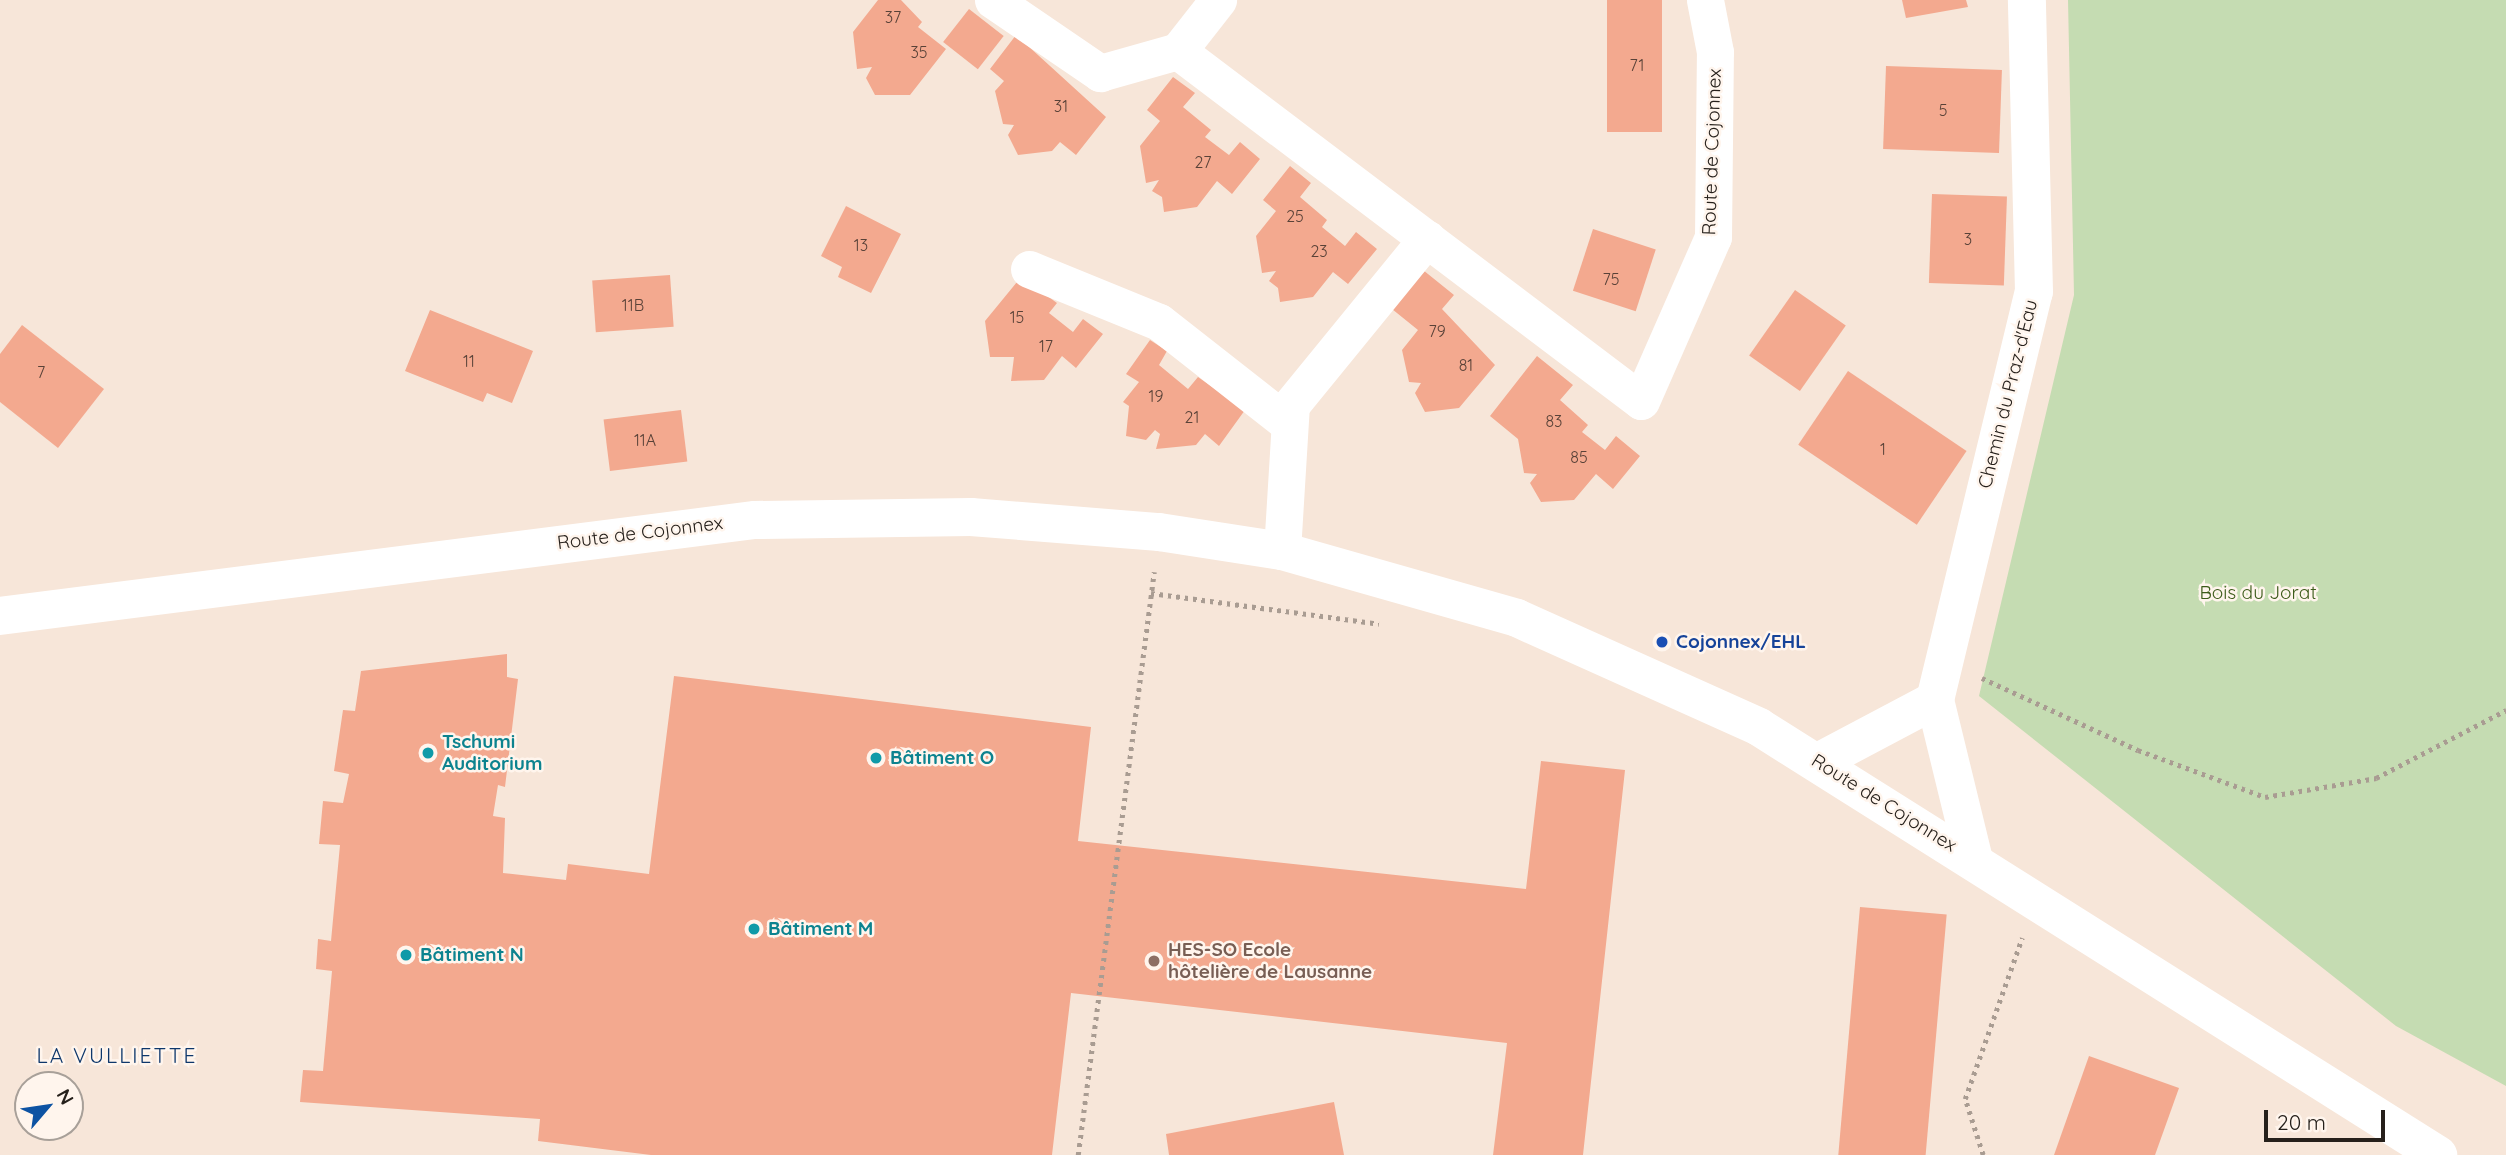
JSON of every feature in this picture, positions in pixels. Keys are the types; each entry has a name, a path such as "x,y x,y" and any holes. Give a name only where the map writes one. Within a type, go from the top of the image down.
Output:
{"street":[{"path":"993,0 1100,73 1178,51 1219,0"},
{"name":"Route de Cojonnex","path":"1178,51 1641,401 1713,237 1715,52 1705,0"},
{"name":"Chemin du Praz-d'Eau","path":"1974,860 1935,700 2034,292 2026,0"},
{"path":"1282,551 1291,405 1427,238"},
{"path":"1029,269 1159,321 1289,424"},
{"name":"Route de Cojonnex","path":"0,616 755,520 971,517 1159,532 1282,551 1446,596 1583,643 1818,762 2438,1155"},
{"path":"1818,762 1935,700"}],"path":[{"path":"1078,1155 1156,561"},
{"path":"1152,593 1394,627"},
{"path":"1943,660 2138,750 2265,797 2376,778 2506,710"},
{"path":"2012,930 2031,943"},
{"path":"1983,1155 1965,1099 2022,936"}],"green space":[{"name":"Bois du Jorat","path":"2068,0 2506,0 2506,1086 2396,1026 1979,696 2074,295"}],"building":[{"path":"878,0 901,0 922,22 918,27 946,49 910,95 875,95 866,78 872,67 857,69 853,32"},
{"path":"1607,0 1662,0 1662,132 1607,132"},
{"path":"1902,0 1966,0 1968,7 1906,18"},
{"path":"969,9 1004,36 978,69 943,42"},
{"path":"1016,35 1106,117 1076,155 1060,142 1052,151 1018,155 1008,135 1014,125 1003,124 995,91 1004,81 990,69"},
{"path":"1886,66 2002,70 1999,153 1883,149"},
{"path":"1173,77 1195,93 1183,107 1211,130 1205,137 1229,155 1240,142 1260,159 1232,194 1217,181 1197,207 1164,212 1162,197 1152,191 1159,180 1146,183 1140,146 1160,121 1147,110"},
{"path":"1290,166 1311,183 1300,197 1327,220 1322,227 1345,246 1356,232 1377,249 1348,284 1333,272 1313,297 1280,302 1278,288 1269,281 1276,271 1262,273 1256,236 1276,211 1263,200"},
{"path":"1932,194 2007,197 2004,286 1929,283"},
{"path":"846,206 901,234 871,293 838,277 842,267 821,256"},
{"path":"1593,229 1656,249 1636,311 1573,291"},
{"path":"1423,270 1454,295 1442,309 1495,365 1459,408 1425,412 1415,393 1421,383 1409,382 1402,350 1418,330 1392,309"},
{"path":"670,275 674,327 596,332 592,280"},
{"path":"1021,277 1057,303 1049,313 1073,332 1083,319 1103,334 1076,368 1062,356 1044,380 1011,381 1014,357 990,357 985,321"},
{"path":"1795,290 1846,326 1800,391 1749,356"},
{"path":"430,310 533,351 512,403 487,393 483,402 405,371"},
{"path":"22,325 104,389 58,448 0,402 0,354"},
{"path":"1150,340 1167,351 1159,365 1188,389 1198,377 1245,410 1219,446 1205,434 1196,445 1156,449 1160,434 1155,430 1146,440 1126,436 1129,406 1123,402 1139,382 1126,374"},
{"path":"1537,356 1573,385 1560,400 1588,425 1582,432 1605,450 1616,436 1640,456 1613,489 1596,474 1574,500 1541,502 1530,483 1537,474 1524,473 1518,439 1490,416"},
{"path":"1848,371 1967,451 1917,525 1798,445"},
{"path":"681,410 687,462 610,471 604,420"},
{"path":"507,654 507,677 518,679 505,787 498,785 493,816 505,818 503,873 566,880 568,864 649,874 674,676 1091,727 1078,841 1526,889 1541,761 1625,770 1583,1155 1493,1155 1507,1043 1071,993 1052,1155 651,1155 538,1141 540,1119 300,1102 303,1070 323,1071 332,971 316,969 318,939 331,941 340,845 319,844 323,801 343,803 349,774 334,771 343,710 355,711 361,671"},
{"path":"1860,907 1947,915 1926,1155 1838,1155"},
{"path":"2089,1056 2179,1088 2155,1155 2054,1155"},
{"path":"1334,1102 1344,1155 1169,1155 1166,1134"}],"place":[{"name":"Cojonnex/EHL","path":"1662,642"},
{"name":"Tschumi Auditorium","path":"428,753"},
{"name":"Bâtiment O","path":"876,758"},
{"name":"Bâtiment M","path":"754,929"},
{"name":"Bâtiment N","path":"406,955"},
{"name":"HES-SO Ecole hôtelière de Lausanne","path":"1154,961"}],"district":[{"name":"LA VULLIETTE","path":"117,1055"}]}
